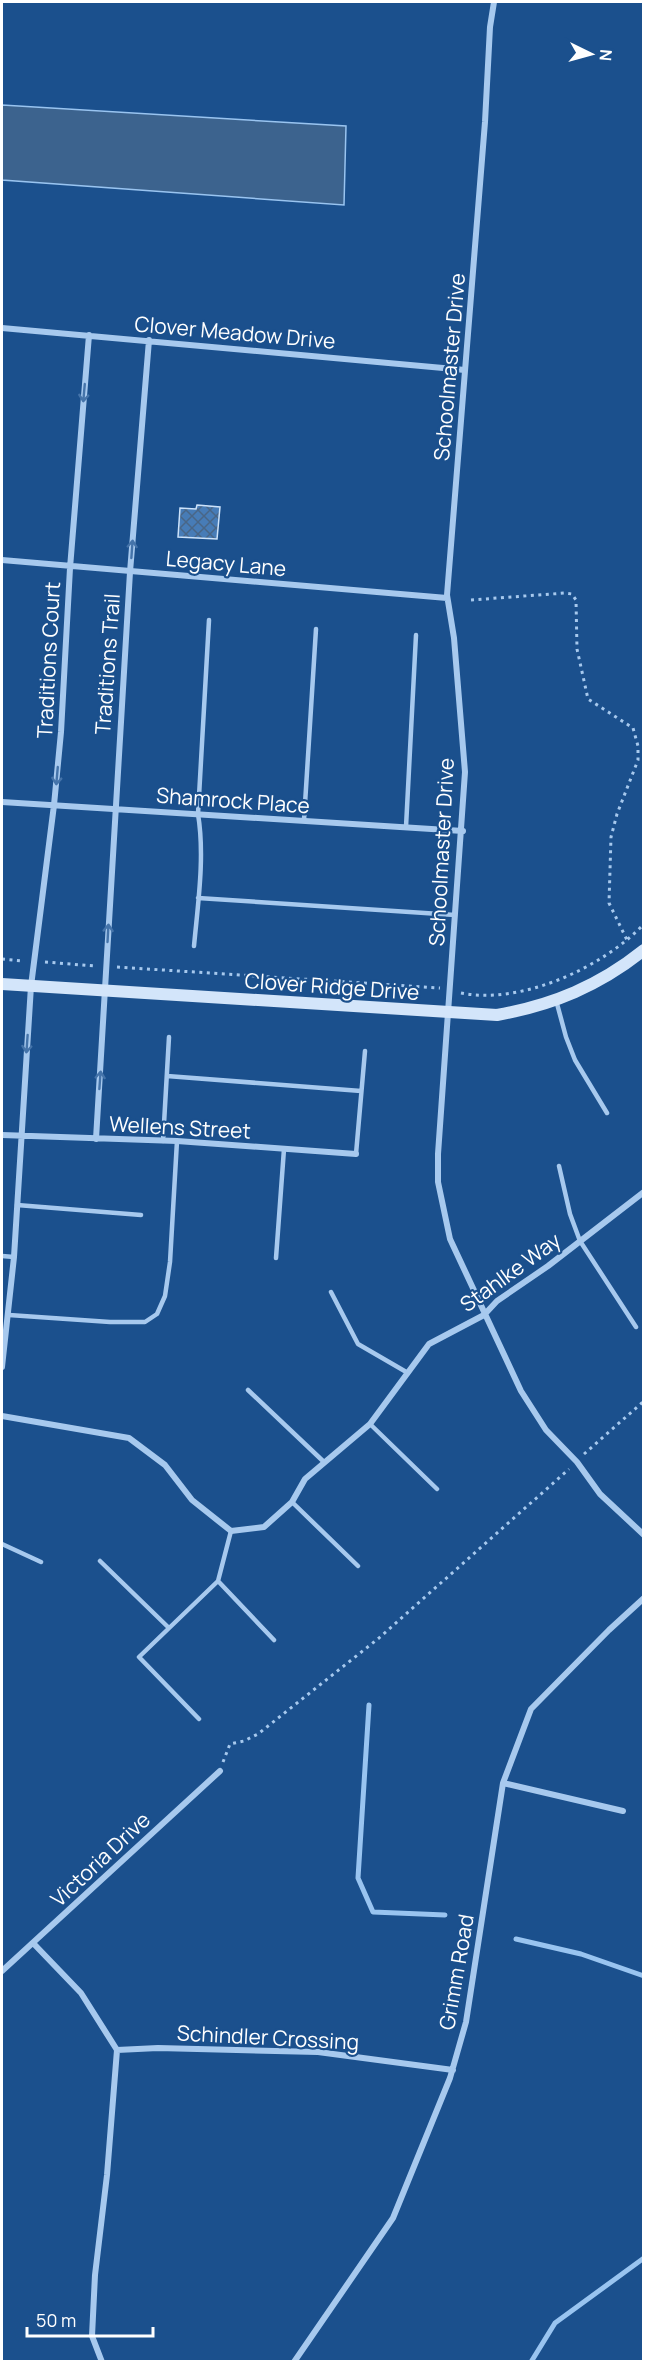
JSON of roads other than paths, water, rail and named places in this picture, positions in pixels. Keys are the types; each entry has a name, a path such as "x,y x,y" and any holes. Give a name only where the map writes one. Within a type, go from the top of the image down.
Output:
{"street":[{"name":"Schoolmaster Drive","path":"494,2 490,27 485,123 447,598 454,638 465,772 463,831 448,1013 438,1182 450,1239 484,1316 534,1414 577,1462 600,1494 644,1535"},
{"name":"Clover Meadow Drive","path":"2,328 89,334 465,370"},
{"name":"Traditions Court","path":"2,1367 14,1257 31,986 61,732 70,566 89,334"},
{"name":"Traditions Trail","path":"96,1139 114,808 149,340"},
{"name":"Legacy Lane","path":"2,560 447,598"},
{"name":"Shamrock Place","path":"2,802 463,831"},
{"name":"Clover Ridge Drive","path":"2,984 497,1015 533,1009 585,988 613,973 644,950"},
{"name":"Wellens Street","path":"2,1135 177,1141 356,1154"},
{"name":"Stahlke Way","path":"231,1531 264,1527 292,1502 305,1479 370,1425 429,1344 484,1316 497,1301 644,1192"},
{"path":"2,1416 129,1438 165,1465 192,1500 231,1531"},
{"name":"Grimm Road","path":"294,2361 393,2218 453,2070 466,2022 503,1783 531,1709 644,1598"},
{"name":"Victoria Drive","path":"2,1971 220,1771"},
{"path":"503,1783 623,1811"},
{"path":"33,1943 81,1993 117,2050 107,2175 95,2275 92,2336 102,2361"},
{"name":"Schindler Crossing","path":"117,2050 158,2048 318,2052 453,2070"}],"lane":[{"path":"194,946 201,829 198,814 209,620"},
{"path":"304,820 316,629"},
{"path":"406,827 416,636"},
{"path":"198,898 455,915"},
{"path":"556,1000 575,1060 607,1113"},
{"path":"163,1141 169,1037"},
{"path":"356,1154 365,1051"},
{"path":"167,1076 361,1091"},
{"path":"9,1315 110,1322 146,1322 157,1314 165,1296 170,1262 177,1141"},
{"path":"276,1258 284,1149"},
{"path":"559,1167 570,1214 580,1241 636,1327"},
{"path":"17,1205 141,1215"},
{"path":"2,1256 14,1257"},
{"path":"331,1292 358,1344 408,1372"},
{"path":"248,1390 324,1462"},
{"path":"370,1425 437,1489"},
{"path":"292,1502 358,1566"},
{"path":"199,1719 139,1657 218,1581 231,1531"},
{"path":"2,1544 41,1562"},
{"path":"100,1561 169,1628"},
{"path":"218,1581 274,1640"}],"water":[{"path":"2,105 346,126 344,205 2,180"}],"waterway":[{"path":"369,1705 358,1878 373,1912 445,1915"},
{"path":"516,1939 581,1954 644,1976"},
{"path":"531,2362 555,2323 644,2258"}]}
